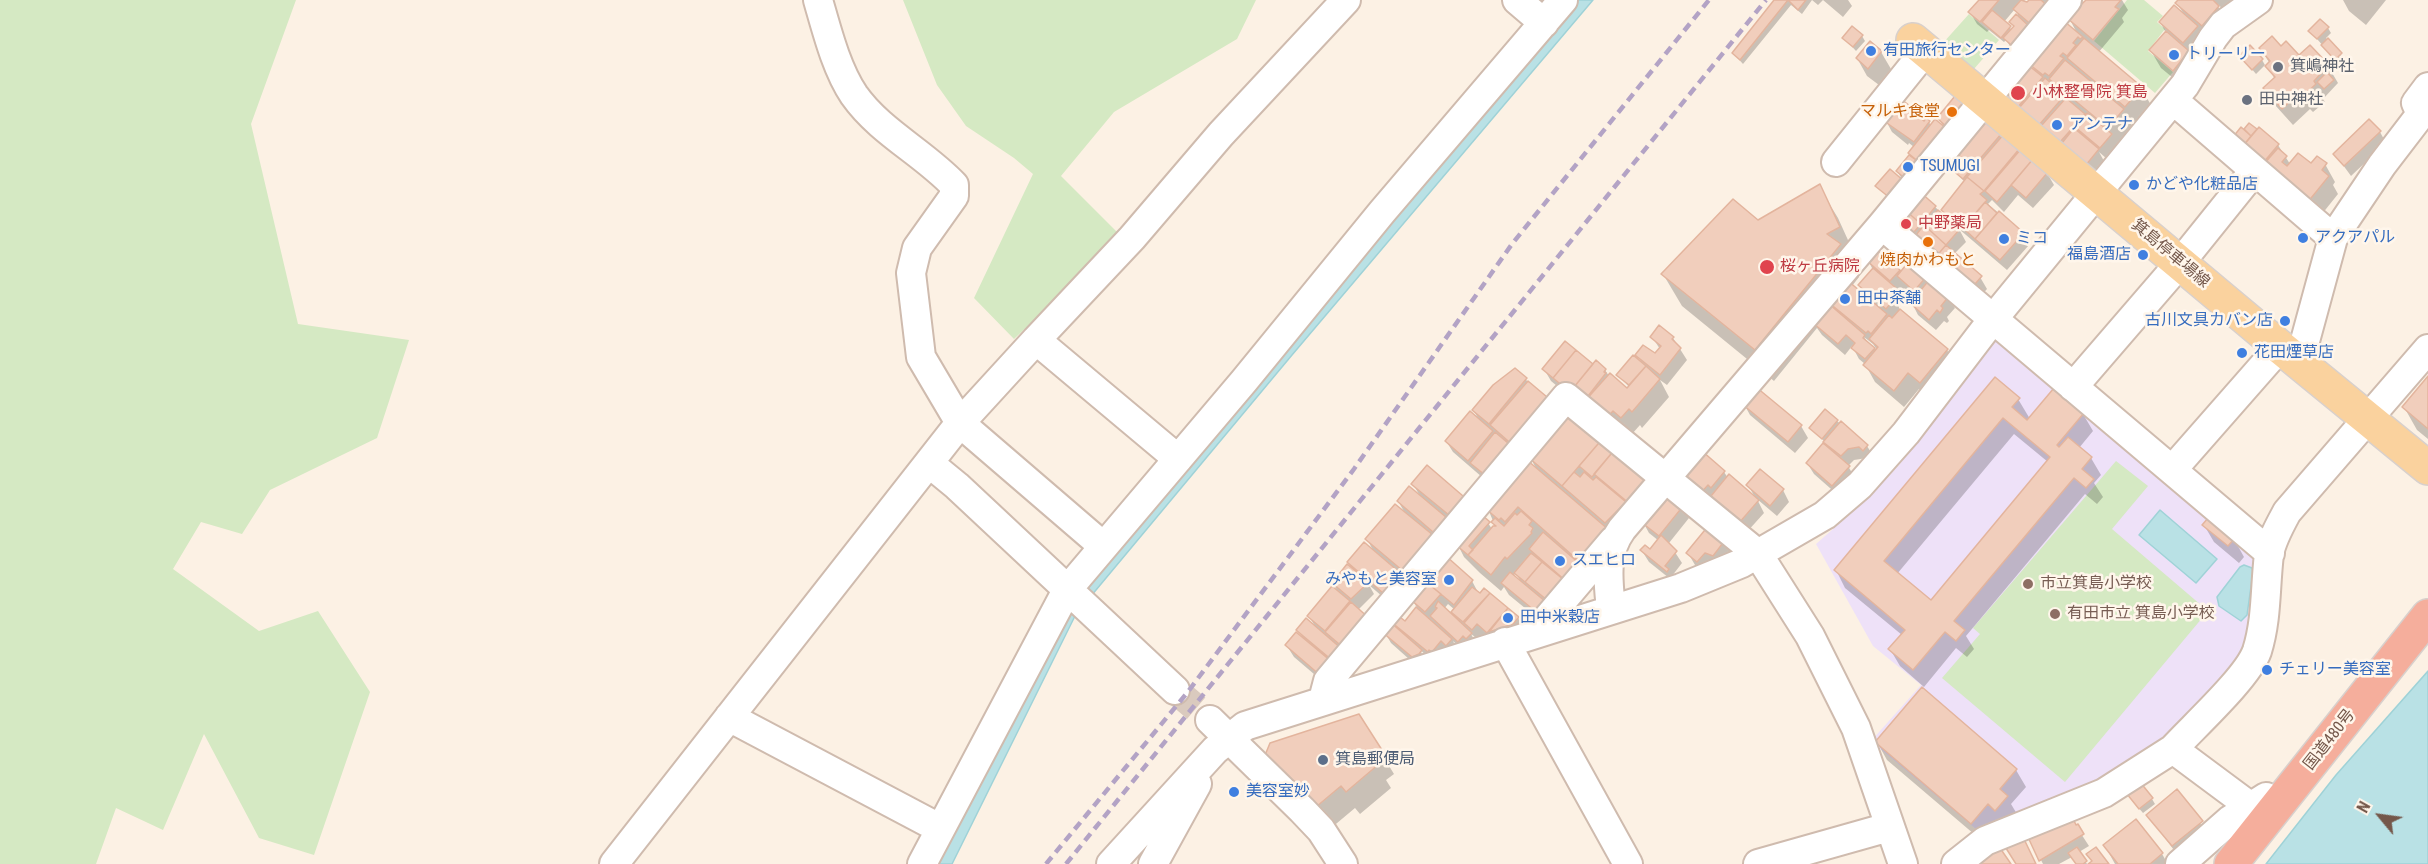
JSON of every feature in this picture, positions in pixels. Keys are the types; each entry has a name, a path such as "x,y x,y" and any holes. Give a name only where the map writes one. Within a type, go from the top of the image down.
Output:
{"highway":[{"name":"国道480号","path":"2231,864 2288,796 2428,616"}],"main road":[{"name":"箕島停車場線","path":"1919,45 2289,355 2428,468"}],"street":[{"path":"818,0 833,50 854,95 873,116 954,185 954,196 917,248 911,273 921,357 960,423 1103,546"},
{"path":"614,864 960,423 1132,238 1221,134 1346,0"},
{"path":"1518,0 1544,23"},
{"path":"922,864 939,828 1067,590 1382,212 1563,0"},
{"path":"1535,633 1665,477 1882,225 2067,0"},
{"path":"1111,864 1218,736 1323,700 1682,588 1758,554 1825,515 1860,485 1906,433 1993,319 2193,75 2205,51 2223,25 2258,0"},
{"path":"1836,162 1919,45"},
{"path":"2172,470 2289,355 2333,238 2382,165 2421,114 2416,103 2428,87"},
{"path":"2173,100 2333,238"},
{"path":"2073,387 2254,171"},
{"path":"1882,225 2270,553"},
{"path":"1036,340 1178,459"},
{"path":"1956,864 1985,841 2104,793 2173,749 2247,669 2256,653 2266,600 2270,553 2276,532 2287,512 2428,349"},
{"path":"1323,700 1328,681 1566,397 1758,554 1810,636 1856,728 1903,864"},
{"path":"929,463 957,486 1175,690"},
{"path":"1611,609 1608,565 1616,537"},
{"path":"1505,642 1628,864"},
{"path":"729,717 939,828"},
{"path":"1153,864 1218,736"},
{"path":"1218,736 1302,810 1326,838 1343,864"},
{"path":"2173,749 2251,807"},
{"path":"2180,864 2230,820 2273,792 2288,796"},
{"path":"1758,864 1889,827"}],"shaded area":[{"name":"有田市立 箕島小学校","path":"1997,334 2256,551 2249,646 2238,667 2156,749 2120,771 1977,830 1871,741 1921,685 1873,646 1816,544 1865,501 1899,465"}],"green space":[{"path":"0,0 296,0 251,124 298,324 409,340 377,438 270,490 242,534 201,522 173,569 259,631 318,611 370,692 314,855 259,838 204,734 163,830 116,808 96,864 0,864"},
{"path":"903,0 1256,0 1237,39 1114,112 1061,176 1122,237 1014,339 974,298 1033,174 1014,158 966,126 937,85"},
{"path":"2127,0 2144,0 2163,16 2157,22 2165,29 2148,51 2173,72 2155,93 2094,41"},
{"path":"1969,14 1999,40 1974,69 1943,43"},
{"path":"2116,461 2148,486 2112,529 2208,611 2065,782 1942,678 1980,634 1973,628"}],"water":[{"path":"1572,0 1593,0 1076,614 952,864 931,864 1058,619"},
{"path":"2160,510 2217,559 2196,583 2139,535"},
{"path":"2244,565 2252,568 2253,572 2247,615 2241,621 2219,606 2217,597"},
{"path":"2428,671 2428,864 2266,864 2336,775"}],"building":[{"path":"1774,0 1788,0 1740,60 1732,53"},
{"path":"1788,0 1806,0 1798,10"},
{"path":"1979,0 1999,0 1980,22 1968,12"},
{"path":"2021,0 2027,2 2041,0 2050,8 2034,27 2013,9"},
{"path":"2086,0 2121,0 2115,7 2119,9 2093,40 2067,18"},
{"path":"2178,0 2213,0 2219,6 2202,26 2175,3"},
{"path":"2174,5 2198,26 2183,43 2159,22"},
{"path":"1992,10 2011,26 2001,38 1982,22"},
{"path":"2016,14 2032,29 2015,48 2003,38 2014,26 2009,22"},
{"path":"2320,19 2329,27 2317,39 2308,31"},
{"path":"2064,21 2083,37 2080,39 2078,37 2073,43 2076,45 2067,56 2063,53 2060,56 2064,58 2049,76 2045,73 2043,75 2029,64"},
{"path":"1852,26 1863,35 1853,47 1842,38"},
{"path":"2166,31 2189,51 2173,71 2149,50"},
{"path":"2272,36 2281,46 2286,41 2299,55 2310,45 2329,65 2314,81 2316,84 2303,96 2299,93 2282,109 2263,88 2275,77 2265,66 2270,61 2259,48"},
{"path":"2084,38 2142,87 2125,107 2067,58"},
{"path":"2328,38 2342,53 2335,60 2321,45"},
{"path":"1870,41 1882,51 1868,69 1856,58"},
{"path":"2250,45 2263,59 2252,70 2239,56"},
{"path":"2065,60 2124,109 2108,128 2049,79"},
{"path":"2028,65 2043,77 2018,107 2004,95"},
{"path":"2327,72 2334,80 2324,89 2317,82"},
{"path":"2045,78 2065,95 2039,125 2019,108"},
{"path":"1955,96 1968,106 1949,129 1937,118"},
{"path":"2066,98 2085,114 2060,142 2041,126"},
{"path":"1901,99 1919,113 1917,115 1924,121 1926,118 1930,121 1914,142 1884,121"},
{"path":"2087,113 2112,134 2100,148 2075,127"},
{"path":"1984,118 2002,133 1973,167 1955,152"},
{"path":"1935,119 1947,129 1920,163 1908,153"},
{"path":"2369,119 2381,131 2344,166 2333,154"},
{"path":"2249,123 2257,129 2251,136 2244,129"},
{"path":"2241,127 2251,136 2239,151 2229,142"},
{"path":"2259,127 2279,144 2258,169 2238,152"},
{"path":"2074,128 2099,149 2086,165 2062,143"},
{"path":"2004,134 2020,148 1984,191 1967,177"},
{"path":"2278,148 2287,156 2282,162 2287,166 2298,153 2311,163 2317,156 2327,163 2322,170 2329,176 2303,208 2263,165"},
{"path":"2021,149 2033,159 1997,202 1985,191"},
{"path":"1955,152 1973,167 1963,179 1945,164"},
{"path":"1909,155 1920,163 1906,179 1896,171"},
{"path":"2033,159 2048,172 2026,198 2011,185"},
{"path":"1890,169 1904,181 1890,198 1875,186"},
{"path":"1967,177 1984,191 1980,194 1987,200 1963,228 1941,210"},
{"path":"1820,184 1840,227 1827,234 1841,244 1755,350 1661,274 1733,199 1758,220"},
{"path":"1920,192 1936,206 1921,224 1905,210"},
{"path":"1985,202 1997,213 1975,239 1963,228"},
{"path":"1905,210 1921,224 1908,239 1892,225"},
{"path":"1938,210 1960,229 1946,245 1924,225"},
{"path":"1999,211 2024,233 2000,260 1975,239"},
{"path":"1924,225 1946,245 1934,259 1912,240"},
{"path":"1946,245 1982,276 1969,291 1934,259"},
{"path":"1875,249 1900,270 1890,281 1866,260"},
{"path":"1910,260 1928,275 1914,291 1897,276"},
{"path":"1873,268 1896,288 1891,293 1896,297 1886,309 1858,285"},
{"path":"1930,279 1949,296 1941,306 1943,308 1940,313 1937,310 1929,320 1910,303"},
{"path":"1847,280 1887,314 1871,334 1868,331 1866,333 1828,302"},
{"path":"1829,304 1865,335 1863,338 1875,348 1865,359 1851,348 1855,343 1846,335 1838,344 1813,323"},
{"path":"1900,309 1948,349 1920,383 1908,373 1894,391 1863,365 1878,347 1869,339 1889,315 1892,318"},
{"path":"1659,325 1674,337 1672,339 1681,348 1660,375 1635,355 1643,345 1655,353 1661,346 1650,337"},
{"path":"1565,341 1576,350 1553,378 1542,369"},
{"path":"1576,350 1593,364 1570,392 1553,378"},
{"path":"1633,355 1646,366 1629,385 1616,375"},
{"path":"1596,360 1606,369 1604,372 1606,373 1585,400 1570,392"},
{"path":"1646,366 1660,379 1632,412 1629,409 1621,418 1613,411 1605,420 1584,402 1610,373 1627,388"},
{"path":"1515,368 1527,378 1489,424 1472,410 1493,385"},
{"path":"2428,376 2428,429 2402,407"},
{"path":"1995,377 2020,398 2012,407 2027,420 2054,388 2084,413 2057,445 2059,447 2068,437 2092,457 2082,469 2094,479 2086,488 2074,478 1954,621 1965,630 1956,641 1945,632 1913,670 1888,649 1905,630 1834,570","holes":["2003,418 2050,457 1931,600 1884,561"]},
{"path":"1528,381 1547,397 1516,448 1490,425"},
{"path":"1756,387 1802,425 1788,442 1742,404"},
{"path":"1570,408 1604,437 1562,486 1528,457"},
{"path":"1825,409 1838,420 1822,439 1809,428"},
{"path":"1470,411 1493,431 1468,461 1445,441"},
{"path":"1841,421 1868,445 1863,451 1859,447 1848,449 1841,456 1823,442"},
{"path":"1495,432 1515,449 1490,479 1470,463"},
{"path":"1604,437 1616,448 1592,477 1579,466"},
{"path":"1823,443 1850,466 1832,486 1806,463"},
{"path":"1616,448 1652,478 1630,504 1594,474"},
{"path":"1702,451 1725,471 1711,488 1708,485 1700,494 1680,476"},
{"path":"1527,460 1609,530 1581,563 1518,507 1505,522 1486,509"},
{"path":"1427,465 1470,502 1455,520 1411,484"},
{"path":"1760,469 1784,489 1770,506 1746,485"},
{"path":"1574,472 1580,477 1584,472 1593,480 1596,477 1626,502 1605,523 1562,486"},
{"path":"1729,474 1759,500 1739,523 1711,496"},
{"path":"1409,486 1453,523 1440,538 1397,501"},
{"path":"1666,491 1684,505 1659,536 1641,522"},
{"path":"1395,504 1439,540 1409,576 1365,539"},
{"path":"1521,511 1532,521 1529,525 1533,528 1532,533 1507,559 1505,557 1491,575 1468,555 1493,526 1496,526 1491,522 1495,518 1504,526 1515,513 1517,515"},
{"path":"1482,515 1490,522 1469,546 1473,550 1468,555 1456,545"},
{"path":"2209,517 2235,538 2228,546 2202,525"},
{"path":"1709,525 1726,539 1713,556 1705,553 1697,562 1686,553"},
{"path":"1543,532 1580,564 1566,581 1529,549"},
{"path":"1661,535 1677,551 1665,566 1669,569 1667,572 1640,550 1645,545 1650,549"},
{"path":"1364,542 1405,577 1383,593 1347,562"},
{"path":"1531,553 1542,562 1525,582 1514,573"},
{"path":"1446,556 1473,580 1454,605 1425,581"},
{"path":"1542,562 1564,580 1547,600 1525,582"},
{"path":"1347,564 1369,582 1351,599 1332,583"},
{"path":"1510,572 1546,602 1539,610 1535,611 1501,583"},
{"path":"1425,581 1441,594 1425,612 1410,599"},
{"path":"1332,586 1350,601 1325,631 1307,616"},
{"path":"1472,587 1480,593 1484,588 1490,593 1463,622 1451,612"},
{"path":"1490,593 1508,608 1487,633 1477,624 1472,630 1464,623"},
{"path":"1438,601 1472,633 1466,639 1463,636 1458,642 1430,616 1437,608 1435,607"},
{"path":"1351,602 1370,619 1345,649 1325,632"},
{"path":"1416,607 1452,639 1446,646 1441,641 1432,652 1429,650 1428,652 1390,621 1396,614 1405,621"},
{"path":"1508,608 1519,617 1513,624 1489,632"},
{"path":"1306,618 1343,650 1333,661 1296,630"},
{"path":"1389,621 1422,650 1419,654 1412,657 1382,632"},
{"path":"1296,632 1332,662 1321,676 1285,645"},
{"path":"1922,687 2017,769 2000,789 2008,796 1995,811 1988,804 1971,824 1875,742"},
{"path":"1359,714 1382,750 1373,758 1379,764 1346,792 1341,786 1310,812 1261,765 1270,743"},
{"path":"2140,782 2153,798 2139,809 2127,794"},
{"path":"2177,789 2203,821 2172,846 2146,815"},
{"path":"2072,816 2084,834 2039,861 2027,835"},
{"path":"2136,819 2163,853 2150,864 2118,864 2103,845"},
{"path":"2023,837 2036,864 2016,864 2004,845"},
{"path":"2077,847 2087,861 2083,864 2076,864 2068,853"},
{"path":"2096,847 2109,864 2088,864 2092,861 2086,854"},
{"path":"2000,848 2011,864 1977,864 1986,858"}],"tunnel":[{"path":"1175,690 1210,720"}],"railway":[{"path":"1046,864 1187,693 1354,469 1512,244 1709,0"},
{"path":"1066,864 1766,0"}],"place":[{"name":"有田旅行センター","path":"1871,51"},
{"name":"トリーリー","path":"2174,55"},
{"name":"箕嶋神社","path":"2278,67"},
{"name":"小林整骨院 箕島","path":"2018,93"},
{"name":"田中神社","path":"2247,100"},
{"name":"マルキ食堂","path":"1952,112"},
{"name":"アンテナ","path":"2057,125"},
{"name":"TSUMUGI","path":"1908,167"},
{"name":"かどや化粧品店","path":"2134,185"},
{"name":"中野薬局","path":"1906,224"},
{"name":"アクアパル","path":"2303,238"},
{"name":"ミコ","path":"2004,239"},
{"name":"焼肉かわもと","path":"1928,242"},
{"name":"福島酒店","path":"2143,255"},
{"name":"桜ヶ丘病院","path":"1767,267"},
{"name":"田中茶舗","path":"1845,299"},
{"name":"古川文具カバン店","path":"2285,321"},
{"name":"花田煙草店","path":"2242,353"},
{"name":"スエヒロ","path":"1560,561"},
{"name":"みやもと美容室","path":"1449,580"},
{"name":"市立箕島小学校","path":"2028,584"},
{"name":"有田市立 箕島小学校","path":"2055,614"},
{"name":"田中米穀店","path":"1508,618"},
{"name":"チェリー美容室","path":"2267,670"},
{"name":"箕島郵便局","path":"1323,760"},
{"name":"美容室妙","path":"1234,792"}]}
